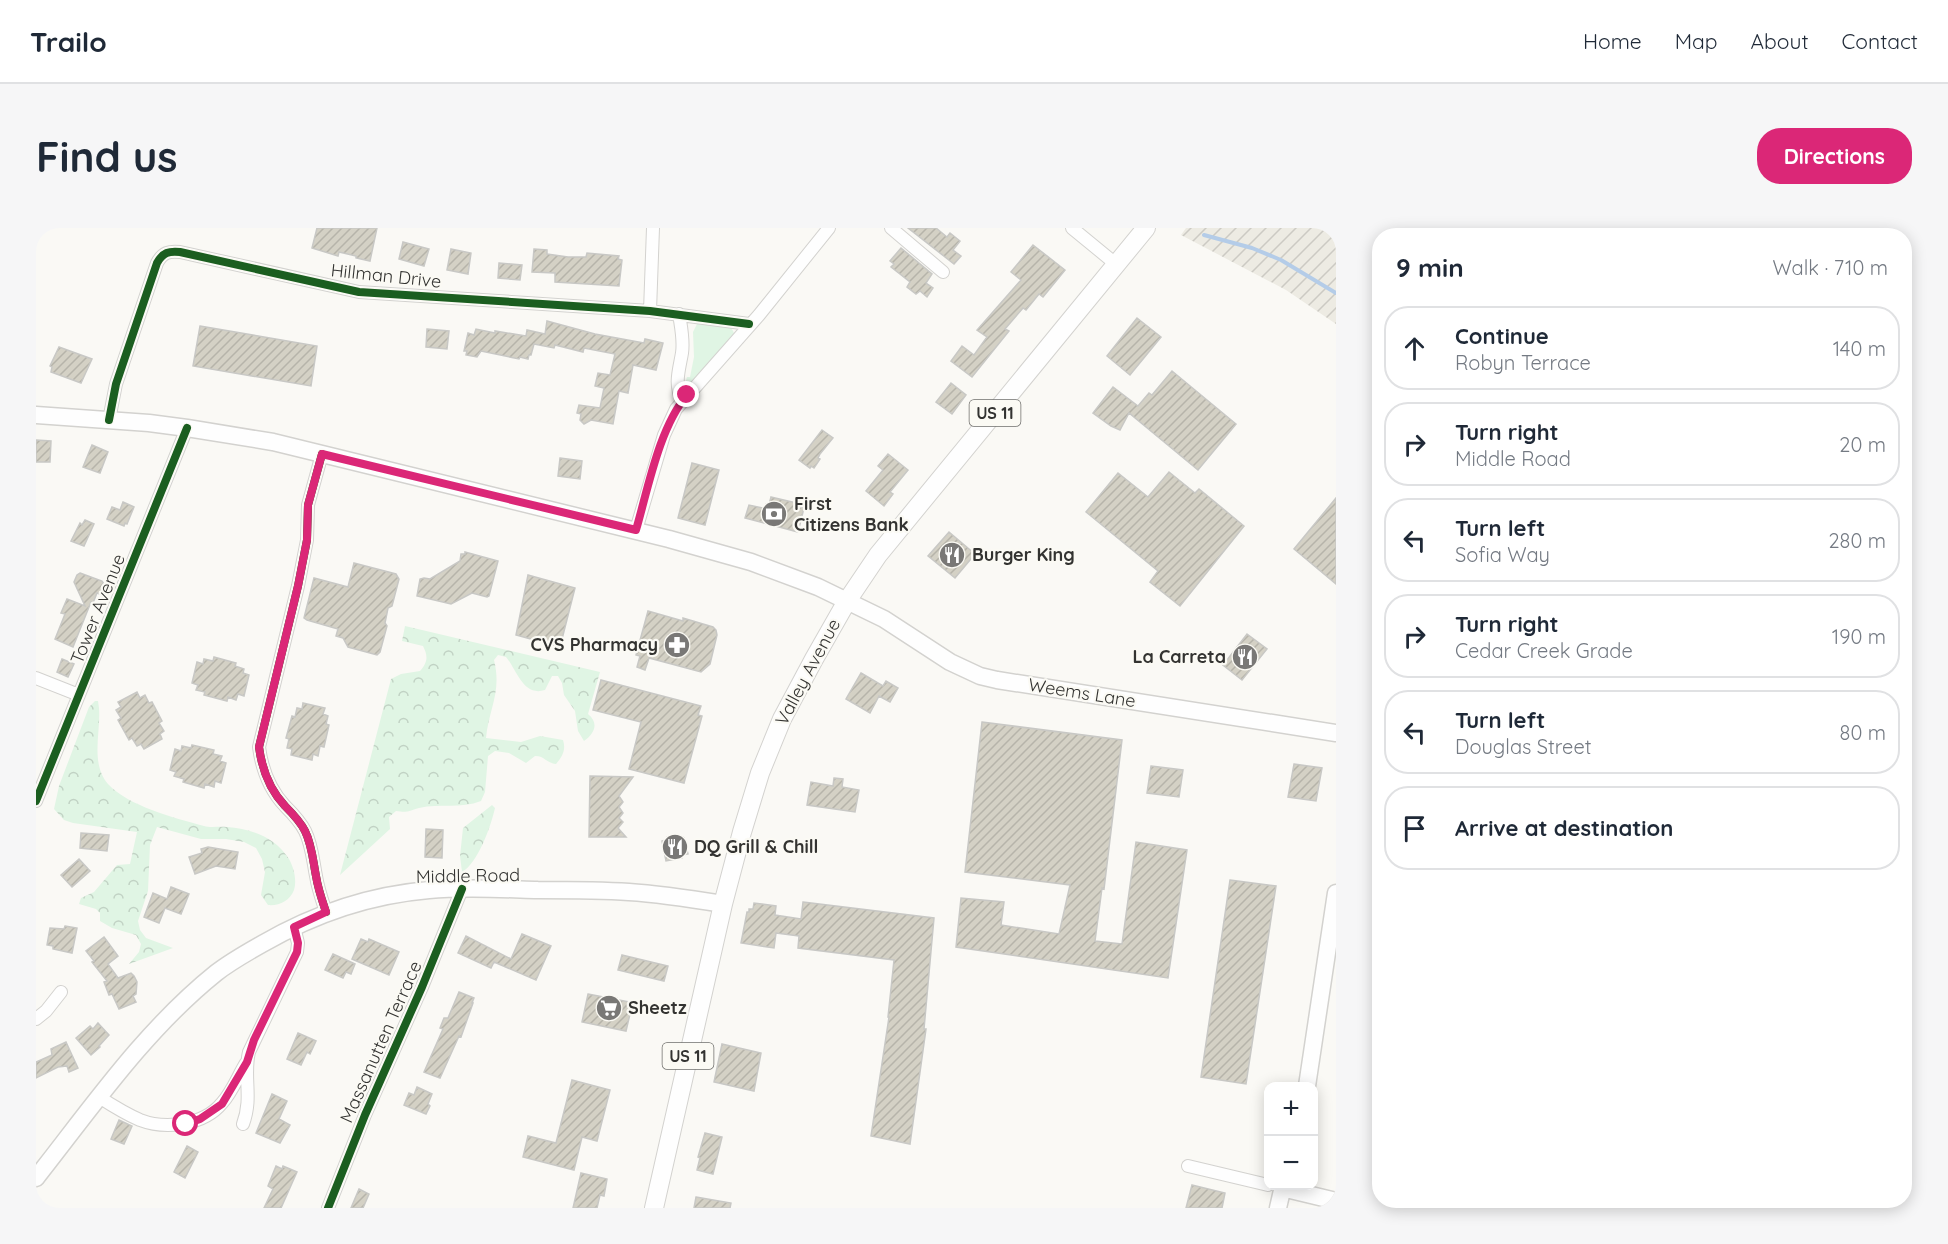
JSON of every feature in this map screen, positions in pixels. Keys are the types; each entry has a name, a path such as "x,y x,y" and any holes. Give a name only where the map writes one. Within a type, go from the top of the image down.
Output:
{"main road":[{"name":"Valley Avenue","path":"654,1208 723,904 742,832 770,747 796,691 847,601 878,555 1146,228"},
{"name":"Weems Lane","path":"36,416 188,428 273,442 636,530 751,562 818,587 884,619 950,662 980,676 1336,733"},
{"name":"Middle Road","path":"36,1178 99,1097 184,1001 233,960 326,912 379,897 430,890 462,889 625,891 723,904"},
{"path":"1308,1082 1336,893"},
{"path":"1276,1190 1278,1208"},
{"path":"1292,1190 1336,1201"}],"street":[{"path":"650,311 653,228"},
{"path":"636,530 671,418 682,401 759,315 829,228"},
{"path":"891,228 943,272"},
{"path":"1072,228 1117,265"},
{"name":"Hillman Drive","path":"109,420 116,384 157,263 161,256 172,251 359,291 650,311 749,324"},
{"path":"680,314 682,352 677,385 682,401"},
{"name":"Tower Avenue","path":"36,801 188,428"},
{"path":"322,454 308,505 307,540 298,586 259,747 264,773 271,787 298,819 310,843 326,912"},
{"path":"36,678 79,695"},
{"name":"Massanutten Terrace","path":"328,1208 365,1115 422,987 462,889"},
{"path":"99,1097 142,1121 186,1124 200,1119 222,1104 247,1062 254,1040 297,952 298,943 294,927"},
{"path":"36,1019 46,1011 61,992"},
{"path":"243,1124 248,1108 247,1062"},
{"path":"1188,1166 1264,1183"}],"shaded area":[{"path":"1186,228 1336,228 1336,324 1286,290 1181,235"}],"green space":[{"path":"695,323 731,327 734,333 731,341 689,385 685,384 687,377 690,377 694,357 693,332 697,324"},
{"path":"405,626 600,672 588,714 594,721 594,728 591,735 584,741 578,731 575,711 564,695 558,676 552,676 545,690 531,690 521,681 506,657 498,655 494,660 496,691 486,738 521,742 540,736 563,740 564,749 556,764 535,756 526,763 509,753 495,751 488,756 485,792 481,801 466,805 427,807 406,812 396,811 389,817 390,829 340,875 391,679 401,674 420,671 426,662 423,646 402,641"},
{"path":"98,701 99,708 99,767 108,784 127,799 166,815 207,827 254,832 270,840 283,851 292,866 294,890 287,900 280,904 268,905 261,895 265,872 256,848 244,842 201,839 157,827 150,845 148,891 138,921 140,930 146,938 173,948 129,964 139,952 141,944 136,935 112,928 100,921 100,913 96,909 79,904 81,898 94,892 117,865 130,864 137,832 73,823 64,820 54,809 59,786 89,707"},
{"path":"492,805 495,808 483,843 473,861 462,872 460,856 463,828"}],"building":[{"path":"317,228 377,228 370,261 339,252 338,256 312,248"},
{"path":"908,228 936,228 947,237 950,233 960,241 953,250 961,256 954,264"},
{"path":"403,242 429,249 424,266 399,259"},
{"path":"1033,245 1065,270 1043,297 1039,294 1026,310 1023,308 1005,329 1009,331 972,377 951,361 962,346 974,355 987,337 977,330 1021,280 1011,272"},
{"path":"901,248 932,274 926,283 933,288 927,297 920,291 916,294 907,287 910,282 891,267 894,264 890,261"},
{"path":"451,249 471,253 468,274 447,270"},
{"path":"534,249 547,250 547,254 568,257 586,257 587,253 619,256 618,259 622,260 619,286 555,282 555,273 532,272"},
{"path":"499,263 522,265 520,280 498,278"},
{"path":"1137,318 1161,337 1130,375 1107,356"},
{"path":"547,321 595,334 644,343 645,339 663,343 656,370 633,365 628,393 619,391 613,424 591,420 584,424 580,420 581,414 577,413 579,405 600,408 604,388 595,386 598,373 610,375 615,354 584,348 583,352 555,345 554,348 534,344 528,359 481,351 477,357 466,355 467,351 464,351 468,333 474,335 476,329 526,336 527,330 545,334"},
{"path":"200,326 317,346 311,386 193,366"},
{"path":"427,329 449,331 447,349 426,347"},
{"path":"59,347 92,359 81,383 51,372 52,367 50,366"},
{"path":"1172,371 1236,424 1198,470 1129,413 1120,430 1093,413 1113,387 1138,406 1149,393 1152,395"},
{"path":"951,383 966,395 952,414 936,402"},
{"path":"822,430 833,438 820,454 818,458 820,459 814,468 811,466 810,468 799,460"},
{"path":"36,440 51,441 50,462 36,462"},
{"path":"92,445 108,452 100,473 83,467"},
{"path":"888,454 908,470 890,492 893,494 884,506 866,491 883,470 878,466"},
{"path":"560,458 582,461 580,479 558,476"},
{"path":"692,463 719,470 705,525 678,518"},
{"path":"1169,472 1195,493 1199,489 1244,526 1180,606 1150,582 1158,571 1086,512 1118,473 1148,497"},
{"name":"First Citizens Bank","path":"771,497 801,504 800,507 804,508 798,532 745,518 749,505 768,509"},
{"path":"1336,498 1336,584 1294,549"},
{"path":"123,502 134,507 124,526 107,519 112,507 120,510"},
{"path":"85,520 94,524 84,546 71,541 80,523 82,525"},
{"name":"Burger King","path":"949,532 975,554 955,578 928,556"},
{"path":"465,552 498,561 489,596 472,593 451,604 417,596 420,579 430,579 460,561 461,554"},
{"path":"354,563 396,574 399,579 392,606 388,608 385,623 387,626 380,652 377,655 348,647 343,638 336,636 338,629 304,618 314,578 348,587"},
{"path":"80,573 102,581 104,584 100,594 97,593 93,603 91,602 73,647 55,639 65,614 61,613 67,599 85,606 74,582"},
{"path":"528,575 575,588 560,647 516,635"},
{"name":"CVS Pharmacy","path":"648,611 713,627 717,635 710,664 701,672 649,658 645,670 637,667 640,656 636,655"},
{"name":"La Carreta","path":"1247,634 1267,649 1242,680 1223,665"},
{"path":"214,657 236,663 235,666 244,669 243,673 249,675 244,696 238,694 236,700 228,697 227,701 204,695 205,692 196,690 198,685 192,683 197,662 203,664 204,659 213,661"},
{"path":"62,659 74,664 68,677 57,672"},
{"path":"861,673 883,686 886,681 898,688 890,702 879,696 870,713 846,699"},
{"path":"601,680 701,706 698,715 702,716 684,783 629,769 641,722 593,710"},
{"path":"137,692 140,698 145,695 149,703 152,702 162,721 159,723 164,731 160,734 162,739 144,749 141,744 137,746 132,738 129,740 118,720 121,718 116,710 121,707 118,702"},
{"path":"303,703 325,708 323,714 328,716 326,724 329,725 324,747 320,746 318,756 313,754 312,760 291,755 292,749 287,748 289,739 286,738 292,716 295,717 297,708 302,709"},
{"path":"982,722 1122,740 1104,889 1102,888 1095,941 1122,944 1136,842 1187,850 1168,978 956,947 961,898 1004,902 1001,925 1059,934 1070,885 965,872"},
{"path":"192,745 214,750 213,754 222,756 220,761 226,763 221,783 215,781 214,787 205,784 204,788 183,782 184,779 174,776 176,772 170,770 175,749 181,751 182,746 191,748"},
{"path":"1294,764 1322,768 1316,801 1288,797"},
{"path":"1151,766 1183,770 1179,797 1147,793"},
{"path":"590,776 633,777 619,796 623,802 619,807 623,813 619,818 623,822 618,828 626,837 589,837"},
{"path":"834,778 843,779 842,787 859,790 855,812 807,805 811,782 833,786"},
{"path":"426,829 443,830 442,858 425,857"},
{"path":"81,833 109,835 107,851 80,848"},
{"name":"DQ Grill & Chill","path":"678,837 678,839 684,838 688,854 682,855 682,858 666,861 662,841"},
{"path":"208,847 238,852 235,869 216,866 195,874 189,857 202,853 201,849"},
{"path":"79,859 90,871 72,887 61,875"},
{"path":"1230,880 1276,886 1246,1084 1201,1077"},
{"path":"171,887 189,894 181,914 165,908 159,923 144,917 153,893 167,899"},
{"path":"803,902 934,918 924,1029 926,1029 910,1144 871,1136 889,1017 894,960 798,948 799,936 776,933 774,948 741,943 747,912 753,909 754,903 776,906 775,915 801,919"},
{"path":"65,926 77,928 72,953 53,949 53,946 47,945 50,928 64,929"},
{"path":"522,934 551,946 536,980 494,962 491,968 458,953 466,936 511,959"},
{"path":"104,937 118,956 108,964 118,978 131,973 137,982 136,994 133,996 136,1002 119,1009 112,994 109,995 104,982 107,981 86,951"},
{"path":"361,939 368,942 369,939 399,952 389,975 352,959"},
{"path":"333,954 355,964 351,974 346,972 343,978 325,970"},
{"name":"Sheetz","path":"622,955 668,966 664,981 618,970"},
{"path":"459,992 474,998 473,1003 461,1037 459,1036 440,1078 424,1072 443,1029 440,1028 444,1018 448,1018"},
{"name":"Sheetz","path":"588,994 635,1003 626,1031 582,1022"},
{"path":"98,1023 109,1035 91,1055 76,1038 90,1026 93,1029"},
{"path":"298,1033 316,1041 310,1054 307,1052 301,1065 287,1059"},
{"path":"66,1042 78,1068 69,1072 67,1066 58,1067 36,1078 36,1062 52,1055 51,1049"},
{"path":"722,1044 761,1053 754,1091 714,1082"},
{"path":"572,1080 610,1090 597,1141 582,1137 574,1170 523,1157 528,1136 556,1143"},
{"path":"417,1087 432,1094 426,1114 404,1105 409,1093 414,1095"},
{"path":"272,1094 287,1101 279,1119 290,1125 280,1143 256,1133"},
{"path":"119,1120 132,1126 124,1144 111,1139"},
{"path":"705,1133 722,1137 713,1174 697,1170"},
{"path":"187,1146 198,1152 185,1178 174,1172"},
{"path":"276,1166 282,1169 283,1166 297,1172 281,1208 264,1208 273,1189 268,1186"},
{"path":"581,1173 607,1179 604,1196 600,1195 597,1208 573,1208"},
{"path":"1192,1185 1225,1193 1222,1208 1186,1208"},
{"path":"359,1189 369,1194 363,1208 351,1208"},
{"path":"696,1197 731,1203 730,1208 694,1208"}],"waterway":[{"path":"1204,235 1252,248 1281,260 1336,293"}],"cycle path":[{"path":"109,420 116,384 157,263 164,254 169,252 180,252 359,292 650,311 749,324"},
{"path":"36,801 187,428"},
{"path":"322,454 308,505 307,540 298,586 259,747 264,771 271,786 279,800 299,821 307,836 326,912"},
{"path":"328,1208 365,1115 422,987 462,889"}],"place":[{"name":"First Citizens Bank","path":"774,514"},
{"name":"Burger King","path":"952,555"},
{"name":"CVS Pharmacy","path":"677,645"},
{"name":"La Carreta","path":"1245,657"},
{"name":"DQ Grill & Chill","path":"675,847"},
{"name":"Sheetz","path":"609,1008"}],"route":[{"path":"186,1124 200,1119 222,1104 247,1062 254,1040 297,952 297,934 294,927 326,912 310,843 298,819 271,787 264,773 259,747 298,586 307,540 308,505 322,454 636,530 664,435 676,409 687,395"}]}
